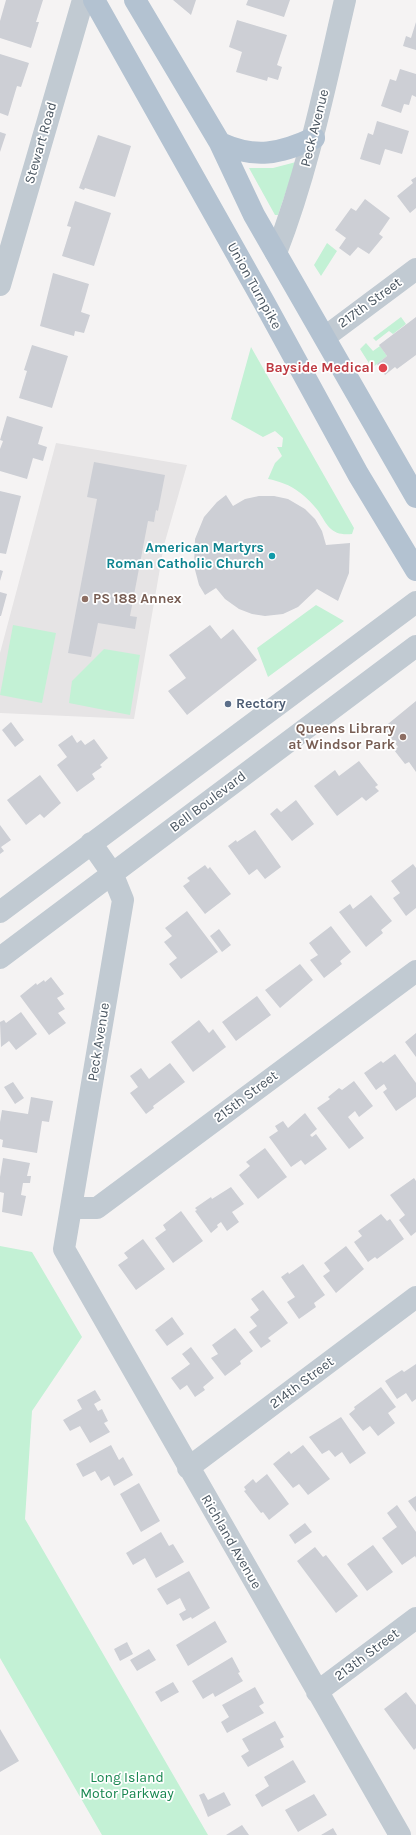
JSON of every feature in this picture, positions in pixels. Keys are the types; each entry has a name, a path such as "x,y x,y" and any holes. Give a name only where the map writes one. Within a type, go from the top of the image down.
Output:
{"main road":[{"name":"Union Turnpike","path":"94,0 265,304 358,474 416,570"},
{"path":"135,0 220,144 254,214 416,497"},
{"path":"220,144 236,150 262,154 291,149 314,138"}],"street":[{"name":"Stewart Road","path":"0,285 83,0"},
{"name":"Peck Avenue","path":"276,253 289,220 314,138 345,0"},
{"name":"217th Street","path":"324,337 416,269"},
{"path":"0,912 416,602"},
{"name":"Bell Boulevard","path":"0,958 416,646"},
{"name":"Peck Avenue","path":"64,1249 123,900 112,873 91,843"},
{"name":"215th Street","path":"71,1208 97,1208 416,971"},
{"name":"Richland Avenue","path":"64,1249 188,1468 400,1835"},
{"name":"214th Street","path":"188,1468 416,1297"},
{"name":"213th Street","path":"317,1692 416,1618"}],"shaded area":[{"name":"PS 188 Annex","path":"56,443 187,465 164,545 134,719 0,713 0,653"}],"green space":[{"path":"296,162 278,215 275,215 249,168 273,168"},
{"path":"327,243 337,251 321,276 314,265"},
{"path":"401,317 406,324 393,334 389,331 376,341 373,338"},
{"path":"366,343 373,351 380,346 387,356 372,368 360,349"},
{"path":"251,347 354,528 352,534 340,534 335,532 328,526 315,507 302,494 288,485 268,479 275,463 282,456 277,447 282,447 283,438 275,431 263,437 231,419"},
{"path":"316,605 344,621 268,677 257,648"},
{"path":"13,625 56,633 42,703 0,695"},
{"path":"104,649 140,655 130,715 69,703 72,681"},
{"name":"Long Island Motor Parkway","path":"0,1246 32,1252 82,1337 32,1411 25,1519 208,1835 102,1835 0,1658"}],"building":[{"path":"6,0 43,0 36,22 39,22 31,48 0,38 0,21"},
{"path":"173,0 196,0 191,15"},
{"path":"248,0 290,0 284,17 246,5"},
{"path":"237,20 287,35 277,65 282,67 278,80 268,77 267,81 236,72 242,52 229,47"},
{"path":"416,22 416,50 403,46 406,36 411,38"},
{"path":"0,54 29,63 21,87 17,86 8,116 0,113"},
{"path":"400,69 416,74 416,97 412,95 409,105 404,104 401,113 381,106 390,79 396,81"},
{"path":"377,121 409,131 402,154 385,149 380,165 360,159 368,133 373,135"},
{"path":"0,132 6,134 0,152"},
{"path":"98,135 131,146 115,197 85,188 84,190 79,188"},
{"path":"416,177 416,208 410,213 397,196 413,183 411,180"},
{"path":"365,199 390,218 379,234 383,237 369,254 358,247 350,256 339,248 346,238 335,230 351,208 356,211"},
{"path":"75,201 111,213 94,266 62,256 71,227 67,226"},
{"path":"53,273 89,284 81,312 90,315 84,333 75,331 74,336 40,326"},
{"path":"416,317 416,355 397,369 395,367 385,375 377,364 387,356 379,345"},
{"path":"32,345 68,356 52,408 19,398 27,371 24,370"},
{"path":"7,416 43,427 38,444 47,447 43,461 33,458 27,479 0,471 0,449 3,441 0,440"},
{"path":"94,462 165,475 158,511 156,510 154,522 148,521 130,616 137,617 135,629 98,623 91,657 68,653 97,499 87,497"},
{"path":"0,491 21,496 6,554 0,553"},
{"name":"American Martyrs Roman Catholic Church","path":"226,495 233,506 245,499 259,496 274,496 288,499 305,509 315,519 322,531 326,545 350,543 349,573 338,601 317,589 298,607 283,614 265,616 252,614 239,609 225,599 216,588 205,595 199,585 194,566 195,539 204,517 217,502"},
{"path":"0,570 3,571 0,581"},
{"path":"0,592 7,594 1,616 0,616"},
{"path":"210,625 221,639 233,629 257,660 187,715 168,691 186,678 169,655"},
{"name":"Queens Library at Windsor Park","path":"416,701 416,772 409,762 405,764 394,750 398,747 383,728"},
{"path":"11,722 24,740 15,747 2,730"},
{"path":"72,735 77,743 81,740 85,745 94,739 108,758 100,765 102,767 92,774 95,779 77,792 57,765 67,757 58,745"},
{"path":"359,761 378,785 375,787 379,791 366,801 362,797 337,816 314,786 335,770 339,776"},
{"path":"40,775 61,803 44,818 40,814 26,825 7,800"},
{"path":"296,800 314,824 292,841 270,814 277,808 281,812"},
{"path":"0,825 11,840 1,847 4,851 0,854"},
{"path":"255,830 281,867 265,879 257,869 249,875 228,846"},
{"path":"413,864 416,868 416,908 406,916 393,898 400,893 391,881"},
{"path":"205,865 208,869 210,867 231,894 205,914 183,886 190,881 187,878"},
{"path":"371,895 392,921 381,930 383,933 366,947 339,912 350,904 353,909"},
{"path":"187,911 218,952 181,979 169,964 177,958 164,942 172,936 165,928"},
{"path":"331,926 351,952 340,961 342,964 324,978 310,960 318,955 309,943"},
{"path":"219,929 231,945 222,952 210,936"},
{"path":"300,964 313,980 280,1008 265,990"},
{"path":"51,977 64,994 57,998 65,1009 58,1013 66,1023 49,1035 20,996 36,983 37,985 44,980 45,982"},
{"path":"257,996 271,1015 236,1041 222,1022"},
{"path":"21,1012 37,1034 16,1050 9,1041 1,1047 0,1022 4,1020 6,1023"},
{"path":"199,1020 209,1033 213,1029 226,1047 193,1072 171,1042"},
{"path":"416,1033 416,1057 405,1042"},
{"path":"395,1054 416,1083 416,1097 396,1111 383,1092 387,1089 384,1084 376,1090 364,1073 381,1061 383,1063"},
{"path":"170,1063 185,1082 153,1106 154,1108 146,1114 130,1093 138,1087 130,1076 141,1068 149,1079"},
{"path":"354,1081 373,1106 359,1117 355,1111 348,1117 364,1138 349,1149 317,1108 330,1099 328,1097 339,1088 342,1090"},
{"path":"13,1082 24,1098 15,1104 4,1087"},
{"path":"31,1097 53,1101 49,1122 42,1121 37,1153 2,1147 3,1140 0,1139 0,1122 2,1110 28,1114"},
{"path":"305,1113 317,1129 310,1135 312,1137 316,1134 327,1149 305,1165 301,1160 291,1167 269,1137 278,1131 275,1126 283,1121 288,1128"},
{"path":"265,1148 287,1177 258,1199 239,1175 250,1166 246,1162"},
{"path":"3,1158 30,1163 27,1176 31,1176 30,1183 23,1183 21,1195 26,1196 22,1216 2,1212 4,1193 0,1192 0,1177"},
{"path":"414,1178 416,1181 416,1232 411,1236 399,1220 405,1215 390,1195"},
{"path":"231,1187 244,1204 232,1212 239,1222 227,1231 221,1222 211,1233 195,1211 197,1210 195,1208 211,1197 212,1199"},
{"path":"181,1211 203,1241 173,1263 155,1238 166,1230 163,1225"},
{"path":"381,1214 387,1221 390,1219 404,1239 377,1259 375,1257 368,1262 354,1242 362,1236 358,1231"},
{"path":"143,1239 165,1269 136,1290 118,1265 128,1258 124,1253"},
{"path":"346,1246 364,1269 336,1293 323,1276 330,1271 324,1263"},
{"path":"303,1264 325,1295 314,1303 316,1307 299,1319 287,1302 295,1297 281,1277 288,1272 289,1274"},
{"path":"263,1290 288,1323 268,1338 271,1341 261,1348 249,1332 257,1326 250,1317 259,1310 251,1299"},
{"path":"172,1317 184,1334 167,1346 155,1330"},
{"path":"235,1328 253,1351 240,1361 241,1364 225,1376 211,1358 218,1354 212,1345"},
{"path":"191,1347 214,1378 203,1387 205,1390 195,1397 187,1385 180,1390 171,1378 190,1364 182,1354"},
{"path":"416,1364 416,1399 412,1402 406,1393 397,1399 385,1381 402,1370 404,1372"},
{"path":"381,1387 396,1407 388,1413 395,1423 378,1436 370,1426 363,1431 349,1414 355,1409 354,1407"},
{"path":"95,1390 101,1400 94,1404 98,1411 102,1409 108,1421 104,1423 110,1432 90,1443 80,1426 70,1431 63,1420 82,1409 77,1400"},
{"path":"341,1417 366,1453 350,1464 342,1452 335,1457 329,1450 322,1454 309,1437"},
{"path":"111,1445 119,1460 123,1457 133,1475 114,1486 109,1476 101,1481 95,1471 83,1477 76,1464"},
{"path":"303,1445 330,1479 308,1495 299,1484 293,1488 273,1464 289,1451 291,1454"},
{"path":"267,1474 289,1504 269,1520 263,1512 261,1513 244,1491 246,1490 244,1487 253,1479 256,1483"},
{"path":"139,1483 160,1521 141,1532 120,1494"},
{"path":"416,1496 416,1512 408,1501"},
{"path":"397,1505 416,1532 416,1558 415,1556 402,1565 382,1538 397,1527 387,1513"},
{"path":"305,1523 312,1532 295,1544 289,1535"},
{"path":"161,1532 169,1546 173,1544 184,1562 156,1578 145,1558 133,1565 126,1553"},
{"path":"373,1545 393,1572 367,1591 347,1564"},
{"path":"315,1547 323,1557 326,1555 358,1596 336,1613 297,1561"},
{"path":"189,1571 210,1608 192,1619 191,1617 183,1621 179,1614 186,1610 180,1598 167,1605 157,1589"},
{"path":"215,1621 227,1642 188,1666 176,1645"},
{"path":"127,1642 133,1654 120,1661 114,1649"},
{"path":"149,1649 156,1660 137,1671 130,1660"},
{"path":"232,1657 240,1672 238,1673 243,1681 215,1697 213,1693 203,1699 192,1681"},
{"path":"173,1682 179,1692 161,1702 155,1692"},
{"path":"255,1687 264,1703 259,1706 264,1713 227,1733 221,1722 229,1717 222,1705"},
{"path":"406,1692 416,1705 416,1748 414,1750 384,1709"},
{"path":"275,1721 284,1737 280,1739 284,1747 248,1767 241,1756 249,1751 242,1739"},
{"path":"0,1729 19,1761 0,1772"},
{"path":"293,1760 306,1782 262,1807 255,1795 269,1786 264,1777"},
{"path":"224,1792 231,1805 208,1817 199,1795 204,1793 208,1800"},
{"path":"314,1794 327,1815 298,1832 285,1810"},
{"path":"242,1825 249,1835 226,1835"},
{"path":"333,1828 337,1835 321,1835"}],"place":[{"name":"Bayside Medical","path":"383,368"},
{"name":"American Martyrs Roman Catholic Church","path":"272,556"},
{"name":"PS 188 Annex","path":"85,599"},
{"name":"Rectory","path":"228,704"},
{"name":"Queens Library at Windsor Park","path":"403,737"}]}
